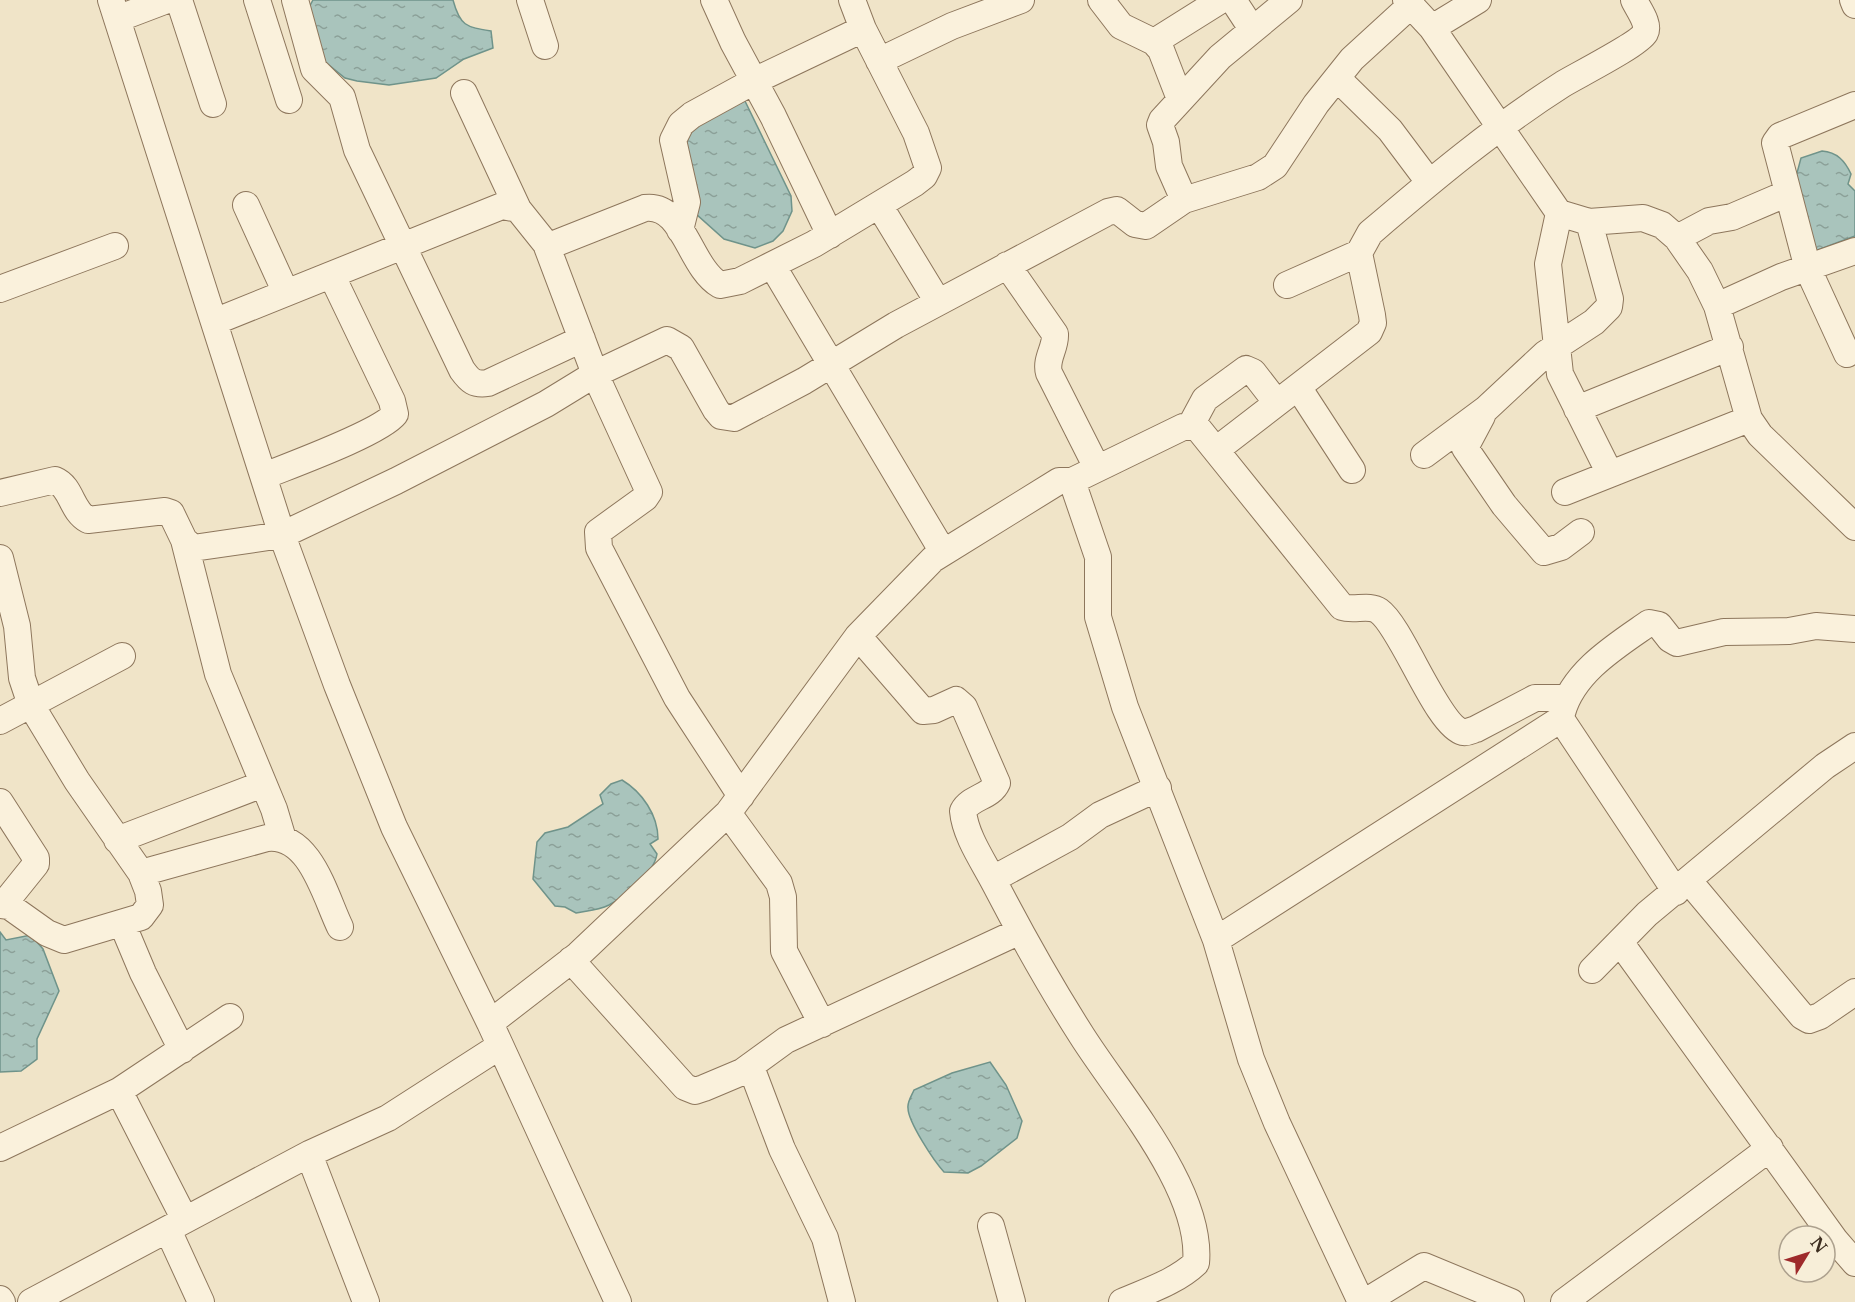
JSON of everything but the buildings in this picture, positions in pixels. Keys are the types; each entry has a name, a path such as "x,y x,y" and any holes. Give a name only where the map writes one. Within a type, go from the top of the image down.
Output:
{"street":[{"path":"167,0 114,9 282,535 337,685 394,827 495,1035 618,1302"},
{"path":"179,0 213,104"},
{"path":"257,0 289,100"},
{"path":"295,0 314,69 342,97 357,150 462,370 471,381 479,384 488,382 582,339"},
{"path":"714,0 830,235"},
{"path":"546,244 554,244 645,208 657,206 665,210 680,230 704,272 720,285 740,281 830,235 924,176 928,168 916,133 863,29 852,0"},
{"path":"879,61 952,26 1021,0"},
{"path":"1101,0 1121,26 1154,42 1164,58 1180,99"},
{"path":"1154,42 1221,0"},
{"path":"1233,0 1252,29"},
{"path":"1184,200 1169,166 1166,142 1160,125 1180,99 1220,57 1289,0"},
{"path":"1432,28 1478,0"},
{"path":"1287,285 1359,253 1370,232 1498,126 1600,61 1639,40 1646,30 1646,24 1634,0"},
{"path":"1853,0 1855,5"},
{"path":"537,2 545,46"},
{"path":"184,540 193,548 204,548 282,535 396,481 546,404 595,374 658,342 667,340 675,343 716,410 727,418 734,418 938,302 1108,212 1123,212 1141,226 1184,200 1266,173 1282,157 1304,121 1337,78 1363,47 1408,3 1432,28 1559,213 1589,222 1642,218 1662,225 1677,238 1700,271 1717,306 1749,419 1768,443 1855,527"},
{"path":"680,230 687,202 674,151 673,140 676,132 692,115 754,81 863,29"},
{"path":"1337,78 1390,130 1429,183"},
{"path":"464,93 518,209 546,244 595,374 649,492 645,498 603,526 598,532 599,548 677,698 779,883 783,897 784,951 822,1024"},
{"path":"1848,354 1808,268 1777,152 1776,138 1855,105"},
{"path":"1677,238 1708,221 1732,217 1788,193"},
{"path":"246,205 286,293"},
{"path":"879,205 938,302"},
{"path":"214,322 403,248 492,210 511,206 518,209"},
{"path":"1559,213 1548,264 1560,374 1610,474"},
{"path":"1424,455 1486,409 1533,364 1594,322 1609,307 1610,298 1589,222"},
{"path":"0,289 115,246"},
{"path":"1717,306 1855,251"},
{"path":"1216,450 1357,344 1373,323 1359,253"},
{"path":"772,265 944,552"},
{"path":"1007,265 1052,326 1056,342 1048,360 1048,373 1097,468"},
{"path":"264,476 387,422 395,414 392,400 332,276"},
{"path":"1577,409 1730,347"},
{"path":"31,1302 309,1154 388,1118 495,1035 571,960 663,877 735,804 858,636 933,559 1059,481 1072,481 1191,425 1205,399 1246,369 1253,372 1277,403"},
{"path":"1298,387 1352,470"},
{"path":"1486,409 1465,448 1504,505 1544,552 1561,547 1581,531"},
{"path":"1565,492 1749,419"},
{"path":"1191,425 1197,427 1342,607 1372,608 1386,619 1435,700 1455,728 1467,732 1476,729 1534,698 1564,708 1682,887 1802,1016 1809,1020 1820,1016 1855,992"},
{"path":"0,493 55,480 64,486 77,511 88,520 165,511 175,519 184,540 218,674 283,839"},
{"path":"1072,481 1098,557 1098,617 1125,707 1216,940 1251,1059 1277,1123 1363,1302 1424,1266 1511,1302"},
{"path":"0,558 17,626 22,678 31,705 77,781 141,873 148,891 148,910 141,917 75,938 57,939 20,912 1,905 36,864 36,858 2,809"},
{"path":"1216,940 1564,708 1598,662 1649,623 1659,625 1670,639 1677,643 1724,632 1789,631 1816,626 1855,629"},
{"path":"858,636 923,711 934,710 956,700 964,707 997,783 993,790 970,802 963,811 993,879 1020,931 1084,1040 1155,1145 1189,1209 1197,1250 1196,1263 1186,1272 1169,1281 1122,1302"},
{"path":"0,721 122,656"},
{"path":"1592,970 1647,914 1824,766 1855,746"},
{"path":"117,840 263,784"},
{"path":"993,879 1070,837 1109,810 1158,788"},
{"path":"141,873 267,838 283,839 293,843 308,859 340,927"},
{"path":"122,923 146,980 182,1050"},
{"path":"571,960 685,1087 695,1090 751,1067 786,1040 1020,931"},
{"path":"1620,942 1835,1240 1855,1263"},
{"path":"0,1148 119,1091 230,1017"},
{"path":"751,1067 786,1158 825,1238 842,1302"},
{"path":"119,1091 177,1225 201,1302"},
{"path":"1564,1302 1770,1148"},
{"path":"309,1154 366,1302"},
{"path":"992,1227 1012,1302"}],"water":[{"path":"313,0 453,0 458,15 465,24 491,31 493,48 464,59 436,78 389,85 345,78 324,61 307,11"},
{"path":"744,99 791,196 792,211 783,231 773,241 755,248 724,239 695,213 681,139 689,123"},
{"path":"1822,151 1840,158 1851,174 1848,184 1855,191 1855,236 1815,251 1791,176 1797,173 1801,158"},
{"path":"622,780 648,805 655,821 658,839 650,844 657,854 651,869 623,896 609,905 576,913 565,907 555,906 533,879 537,842 545,833 568,827 603,804 600,795 611,784"},
{"path":"0,932 6,940 31,935 43,949 59,991 37,1039 37,1059 21,1071 0,1072"},
{"path":"990,1062 1006,1085 1022,1121 1017,1138 981,1166 968,1173 944,1172 917,1132 909,1114 908,1103 914,1090 952,1073"}]}
